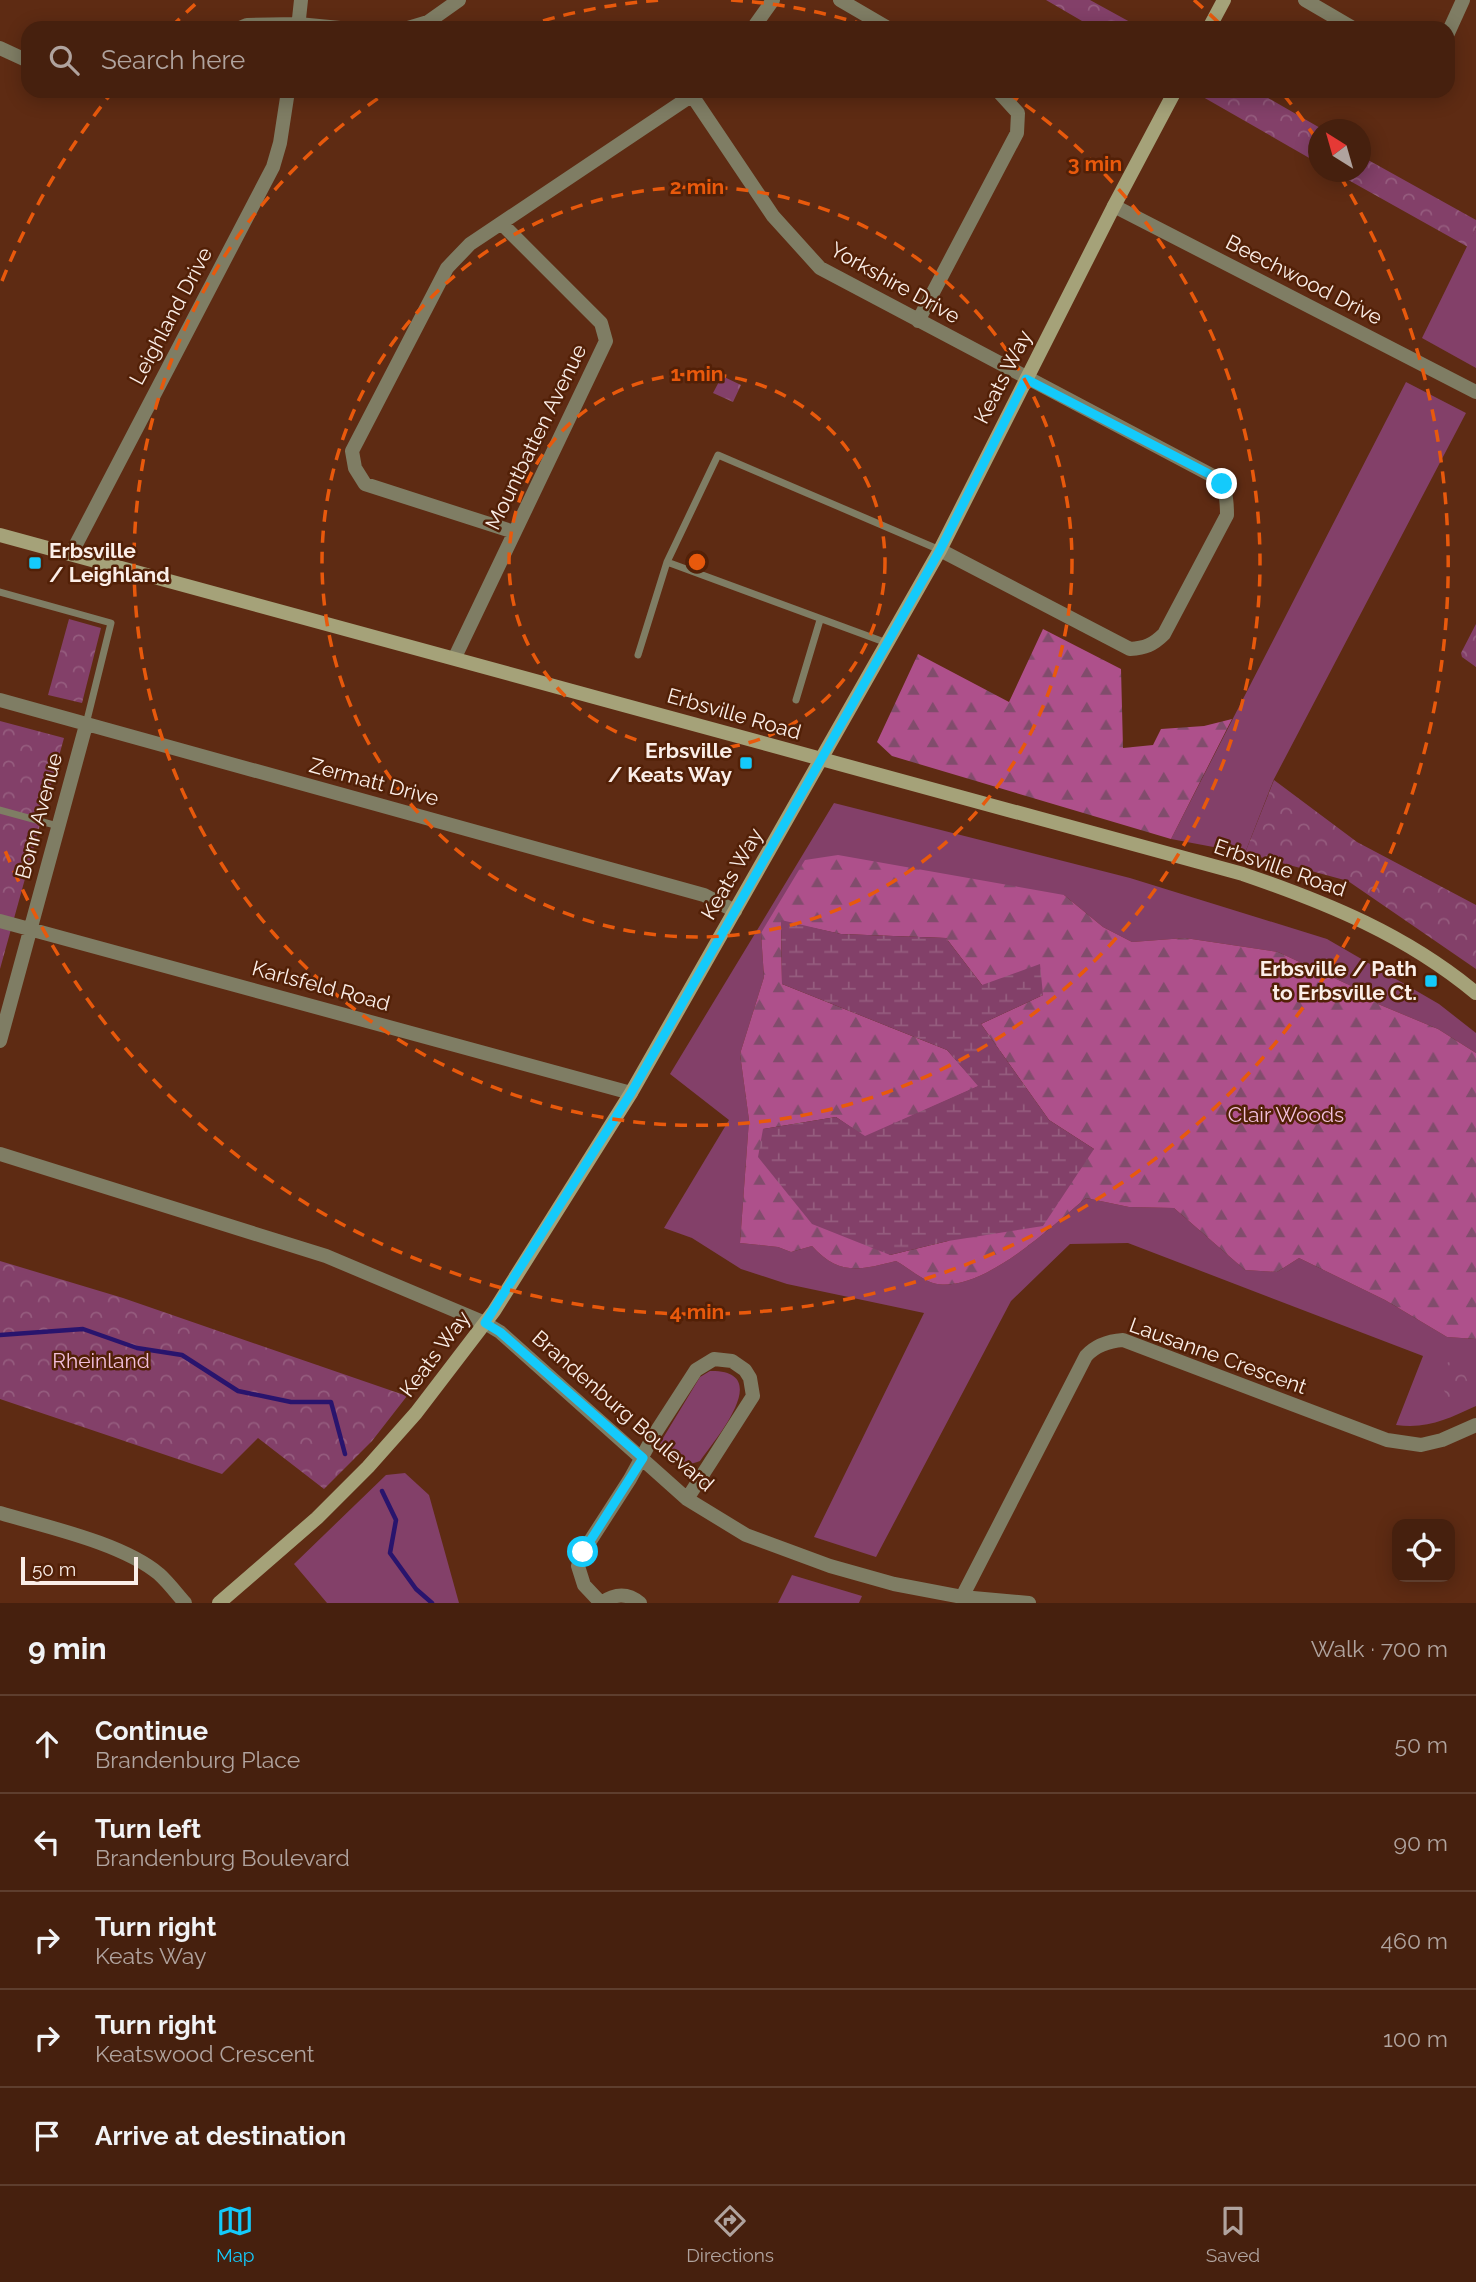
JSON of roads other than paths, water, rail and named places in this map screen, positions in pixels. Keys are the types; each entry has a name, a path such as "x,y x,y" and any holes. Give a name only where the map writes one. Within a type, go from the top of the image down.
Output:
{"street":[{"path":"299,21 301,0"},
{"path":"429,21 459,0"},
{"path":"758,21 773,0"},
{"path":"840,0 876,21"},
{"path":"1213,21 1224,0"},
{"path":"1305,0 1341,21"},
{"path":"1453,21 1463,0"},
{"path":"0,48 21,58"},
{"name":"Leighland Drive","path":"71,554 273,167 280,144 287,98"},
{"path":"514,532 365,484 355,468 352,451 447,268 470,244 690,98"},
{"name":"Yorkshire Drive","path":"699,98 773,216 820,268 1213,476 1222,484 1227,498 1227,514 1164,634 1156,643 1143,648 1130,649 940,550"},
{"path":"918,321 1017,133 1018,113 1004,98"},
{"name":"Keats Way","path":"219,1603 317,1518 416,1413 485,1323 631,1093 940,550 1171,98"},
{"name":"Beechwood Drive","path":"1114,206 1476,392"},
{"name":"Mountbatten Avenue","path":"455,657 606,341 601,323 502,224"},
{"name":"Erbsville Road","path":"0,535 1243,874 1311,897 1362,919 1413,949 1476,993"},
{"name":"Zermatt Drive","path":"0,701 704,895 735,911"},
{"name":"Bonn Avenue","path":"0,1038 86,725"},
{"name":"Karlsfeld Road","path":"0,921 631,1093"},
{"name":"Brandenburg Boulevard","path":"0,1154 326,1256 485,1323 500,1332 687,1499 746,1535 830,1566 894,1584 962,1597 1029,1603"},
{"name":"Lausanne Crescent","path":"962,1597 1086,1356 1092,1350 1112,1341 1123,1340 1387,1440 1421,1446 1476,1425"},
{"path":"640,1603 627,1596 618,1595 601,1603 584,1585 578,1566 583,1552 696,1370 706,1362 723,1359 732,1361 745,1370 753,1396 687,1499"},
{"path":"0,1513 102,1545 137,1560 159,1574 185,1603"}],"lane":[{"path":"638,654 667,562 718,456 940,550"},
{"path":"667,562 887,643"},
{"path":"0,592 111,624 86,725"},
{"path":"796,700 820,620"},
{"path":"0,810 58,826"}],"waterway":[{"path":"0,1335 83,1329 137,1348 182,1355 238,1391 291,1402 331,1402 345,1454"},
{"path":"382,1491 396,1520 390,1553 416,1589 432,1603"}],"place":[{"name":"Erbsville / Leighland","path":"35,563"},
{"name":"Erbsville / Keats Way","path":"746,763"},
{"name":"Erbsville / Path to Erbsville Ct.","path":"1431,981"}],"park label":[{"name":"Clair Woods","path":"1286,1115"},
{"name":"Rheinland","path":"101,1361"}]}
